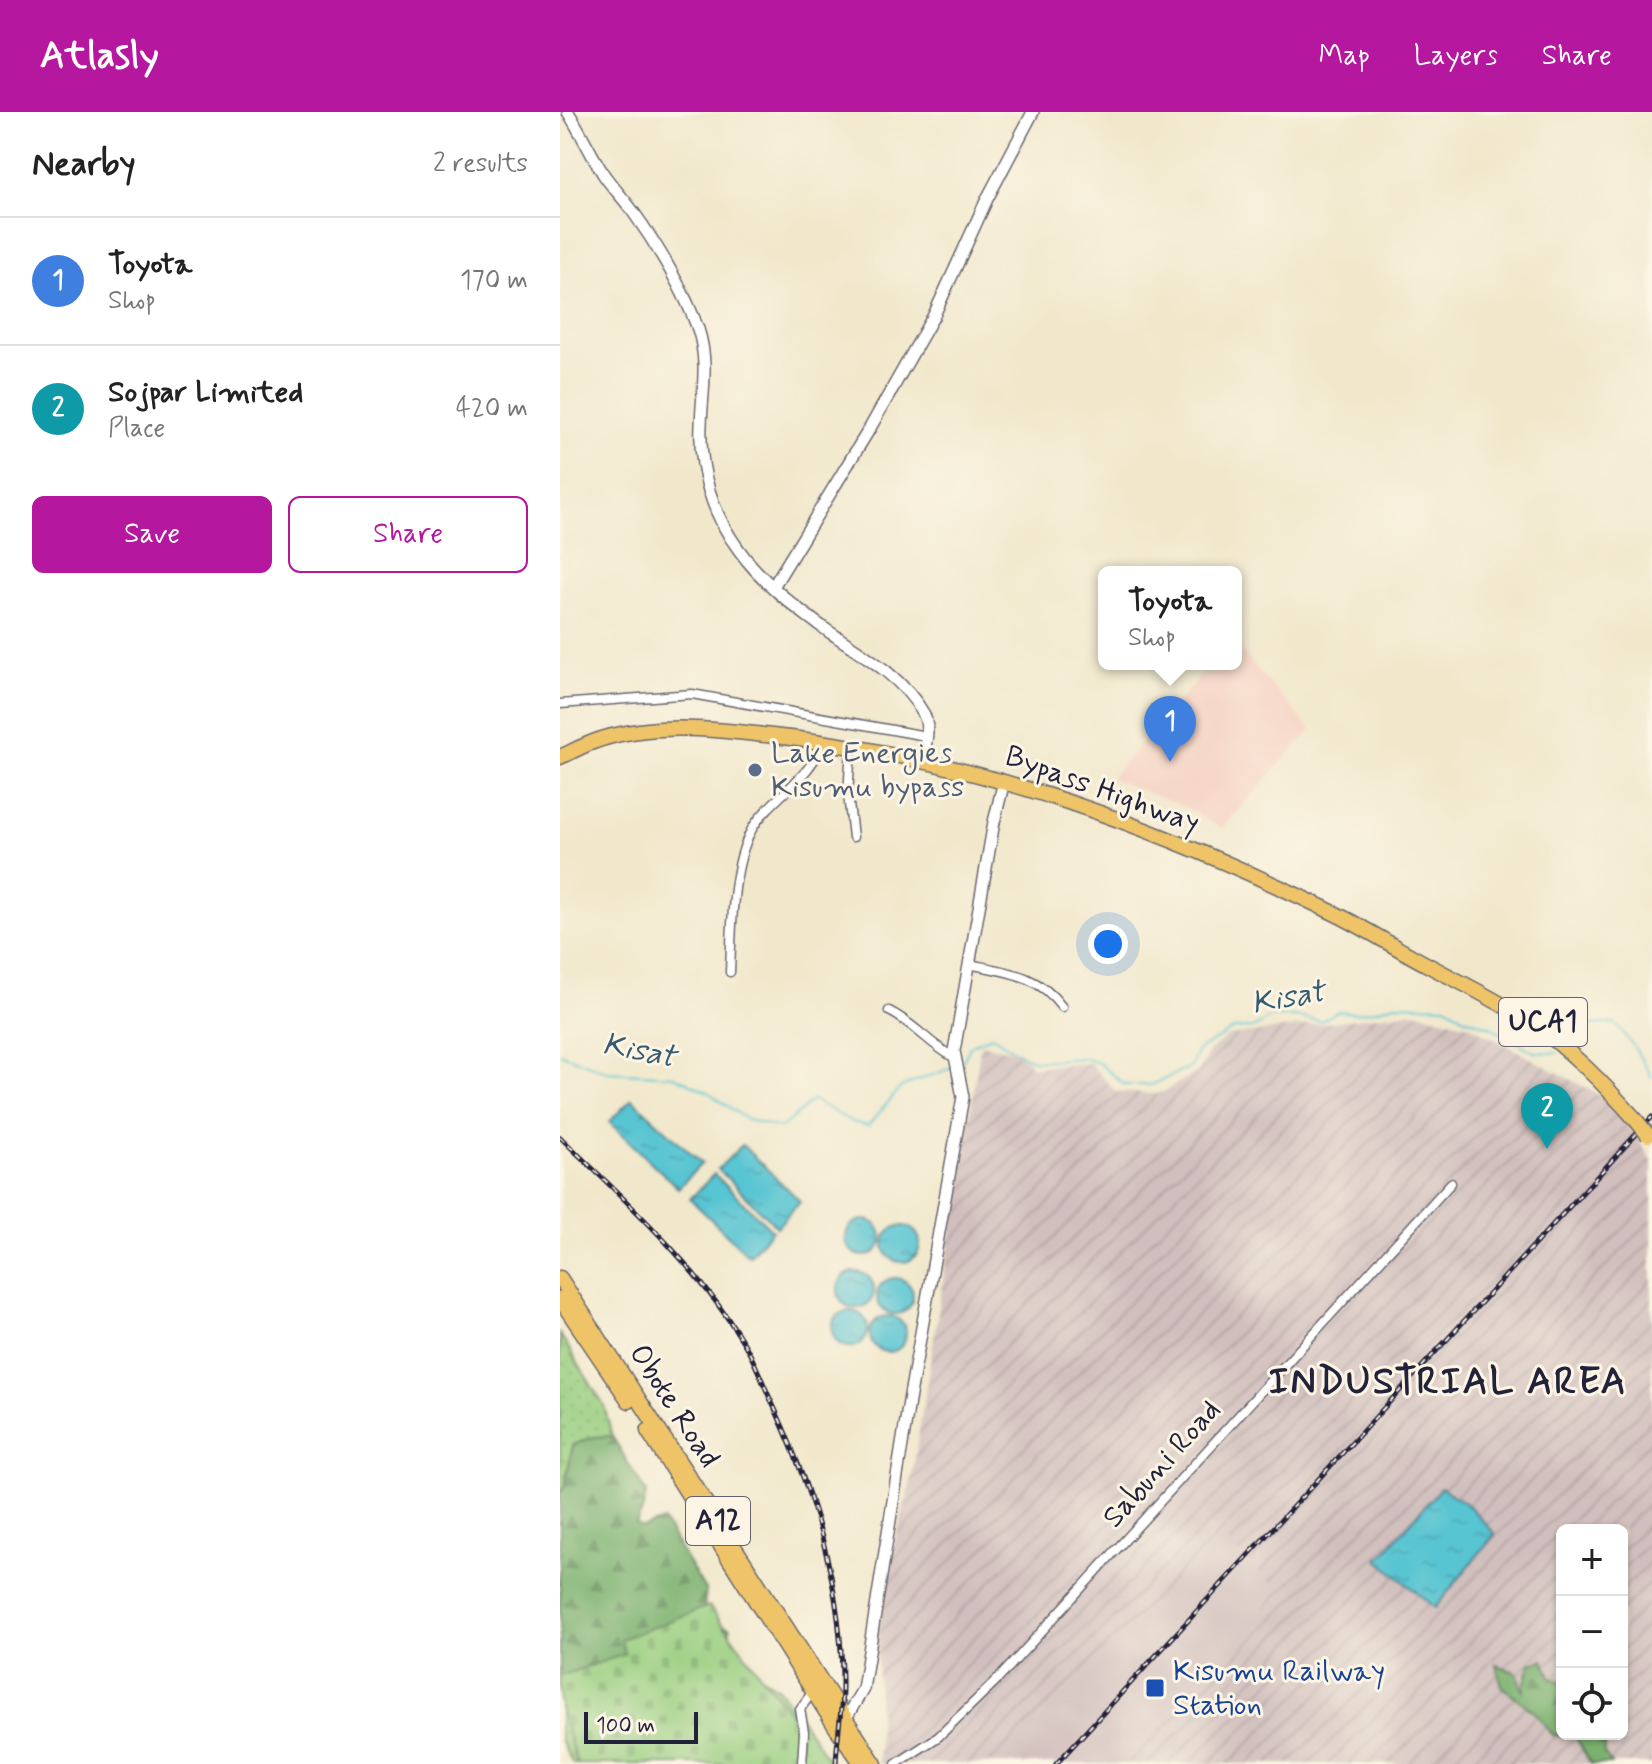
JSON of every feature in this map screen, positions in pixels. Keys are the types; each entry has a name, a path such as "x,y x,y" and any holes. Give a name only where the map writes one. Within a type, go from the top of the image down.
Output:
{"main road":[{"name":"Bypass Highway","path":"560,757 594,741 646,730 727,732 822,742 922,761 1066,800 1180,843 1291,893 1458,972 1528,1011 1604,1073 1651,1133"},
{"name":"Obote Road","path":"560,1278 842,1724 862,1764"},
{"name":"Obote Road","path":"560,1299 814,1689 875,1764"}],"street":[{"path":"568,112 602,173 649,236 698,328 706,371 701,428 708,492 722,525 739,550 792,605 890,676 924,714 927,725 922,761"},
{"path":"773,587 856,452 934,315 987,199 1033,112"},
{"path":"560,704 692,694 926,736"},
{"path":"730,972 735,894 749,838 774,800 814,762 822,742"},
{"path":"851,747 848,795 853,837"},
{"path":"842,1724 863,1689 912,1380 963,1097 955,1058 994,822 1004,781"},
{"path":"969,964 1031,980 1046,988 1062,1007"},
{"path":"889,1011 910,1023 931,1043 955,1058"},
{"name":"Sabuni Road","path":"896,1764 938,1737 1000,1677 1451,1183"},
{"path":"802,1764 804,1732 800,1709 814,1689"}],"shaded area":[{"path":"1242,653 1311,730 1221,829 1189,809 1110,778 1207,670 1242,670"},
{"path":"1414,1011 1469,1025 1614,1103 1652,1160 1652,1764 879,1764 877,1641 886,1574 911,1482 981,1044 1015,1051 1033,1067 1090,1063 1116,1092 1157,1094 1199,1071 1209,1052 1228,1036"},
{"path":"1218,1536 1277,1586 1249,1636 1167,1724 1163,1721 1123,1764 1007,1764"}],"green space":[{"path":"560,1334 604,1406 612,1436 594,1437 573,1445 564,1488 560,1492"},
{"path":"612,1436 646,1493 636,1524 642,1528 663,1521 706,1592 703,1615 730,1628 730,1637 748,1668 778,1687 799,1716 789,1732 560,1699 560,1492 564,1488 573,1445 594,1437"},
{"path":"709,1606 799,1726 801,1743 796,1764 577,1764 560,1707 560,1676 625,1654 621,1639"},
{"path":"1544,1660 1552,1679 1556,1680 1556,1735 1502,1686 1496,1664 1517,1673 1523,1691 1530,1664"},
{"path":"560,1699 595,1764 573,1764 560,1740"},
{"path":"799,1716 831,1764 787,1764 789,1732"},
{"path":"1577,1740 1606,1740 1604,1754 1612,1764 1591,1764"}],"water":[{"path":"632,1099 702,1163 678,1188 609,1122"},
{"path":"742,1145 800,1201 777,1227 718,1169"},
{"path":"714,1174 772,1230 749,1256 690,1199"},
{"path":"864,1220 877,1225 882,1238 877,1251 864,1256 851,1251 846,1238 851,1225"},
{"path":"902,1226 915,1231 920,1244 915,1257 902,1262 889,1257 884,1244 889,1231"},
{"path":"856,1272 869,1277 874,1290 869,1303 856,1308 843,1303 838,1290 843,1277"},
{"path":"895,1278 908,1283 913,1296 908,1309 895,1314 882,1309 877,1296 882,1283"},
{"path":"850,1311 863,1316 868,1329 863,1342 850,1347 837,1342 832,1329 837,1316"},
{"path":"888,1316 901,1321 906,1334 901,1347 888,1352 875,1347 870,1334 875,1321"},
{"path":"1441,1487 1470,1507 1495,1534 1435,1608 1378,1560"}],"waterway":[{"name":"Kisat","path":"963,1061 971,1045 992,1036 1037,1061 1082,1058 1099,1063 1125,1085 1151,1085 1191,1067 1198,1050 1234,1029 1253,1028 1272,1017 1321,1021 1338,1011 1356,1013 1395,1004 1446,1006 1534,1052 1557,1053"},
{"path":"1574,1040 1593,1025 1615,1023 1652,1077"},
{"name":"Kisat","path":"560,1053 607,1072 674,1076 708,1092 747,1120 781,1128 813,1100 852,1122 868,1126 901,1087 951,1068"}],"railway":[{"path":"1056,1764 1652,1117"},
{"path":"560,1137 659,1235 705,1288 748,1351 784,1428 822,1536 837,1610 842,1686 836,1764"}],"place":[{"name":"Toyota","path":"1170,762"},
{"name":"Lake Energies Kisumu bypass","path":"755,770"},
{"name":"Sojpar Limited","path":"1547,1149"},
{"name":"Kisumu Railway Station","path":"1155,1688"}],"district":[{"name":"INDUSTRIAL AREA","path":"1448,1382"}]}
